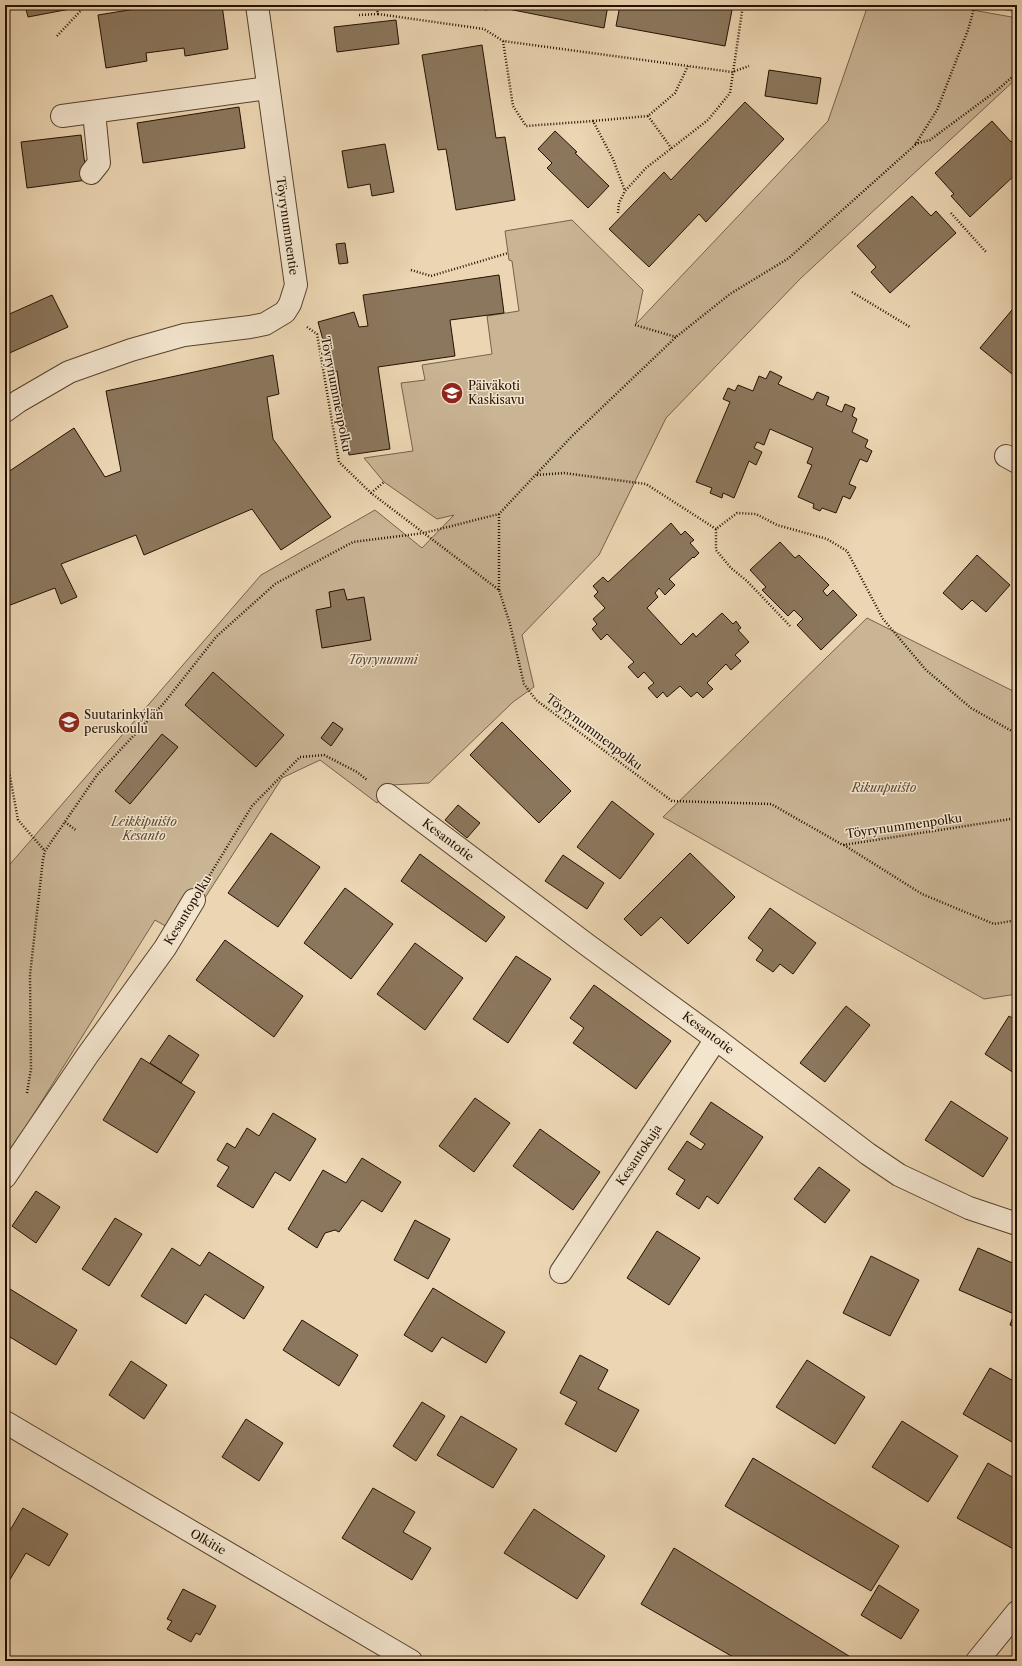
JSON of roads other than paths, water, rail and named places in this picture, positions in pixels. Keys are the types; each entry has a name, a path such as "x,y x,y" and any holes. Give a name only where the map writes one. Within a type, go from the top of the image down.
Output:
{"street":[{"name":"Töyrynummentie","path":"5,411 19,401 69,372 131,350 184,335 265,324 284,312 290,304 296,285 257,5"},
{"path":"62,116 268,88"},
{"path":"91,173 99,163 94,112"},
{"name":"Kesantotie","path":"388,795 801,1104 899,1175 969,1208 1017,1224"},
{"name":"Kesantopolku","path":"5,1177 87,1056 165,948 194,900"},
{"name":"Kesantokuja","path":"561,1272 716,1039"},
{"name":"Olkitie","path":"5,1422 411,1661"},
{"path":"977,1661 1017,1612"}],"place":[{"name":"Päiväkoti Kaskisavu","path":"452,393"},
{"name":"Suutarinkylän peruskoulu","path":"69,722"}],"park label":[{"name":"Töyrynummi","path":"383,660"},
{"name":"Rikunpuisto","path":"884,788"},
{"name":"Leikkipuisto Kesanto","path":"144,829"}]}
